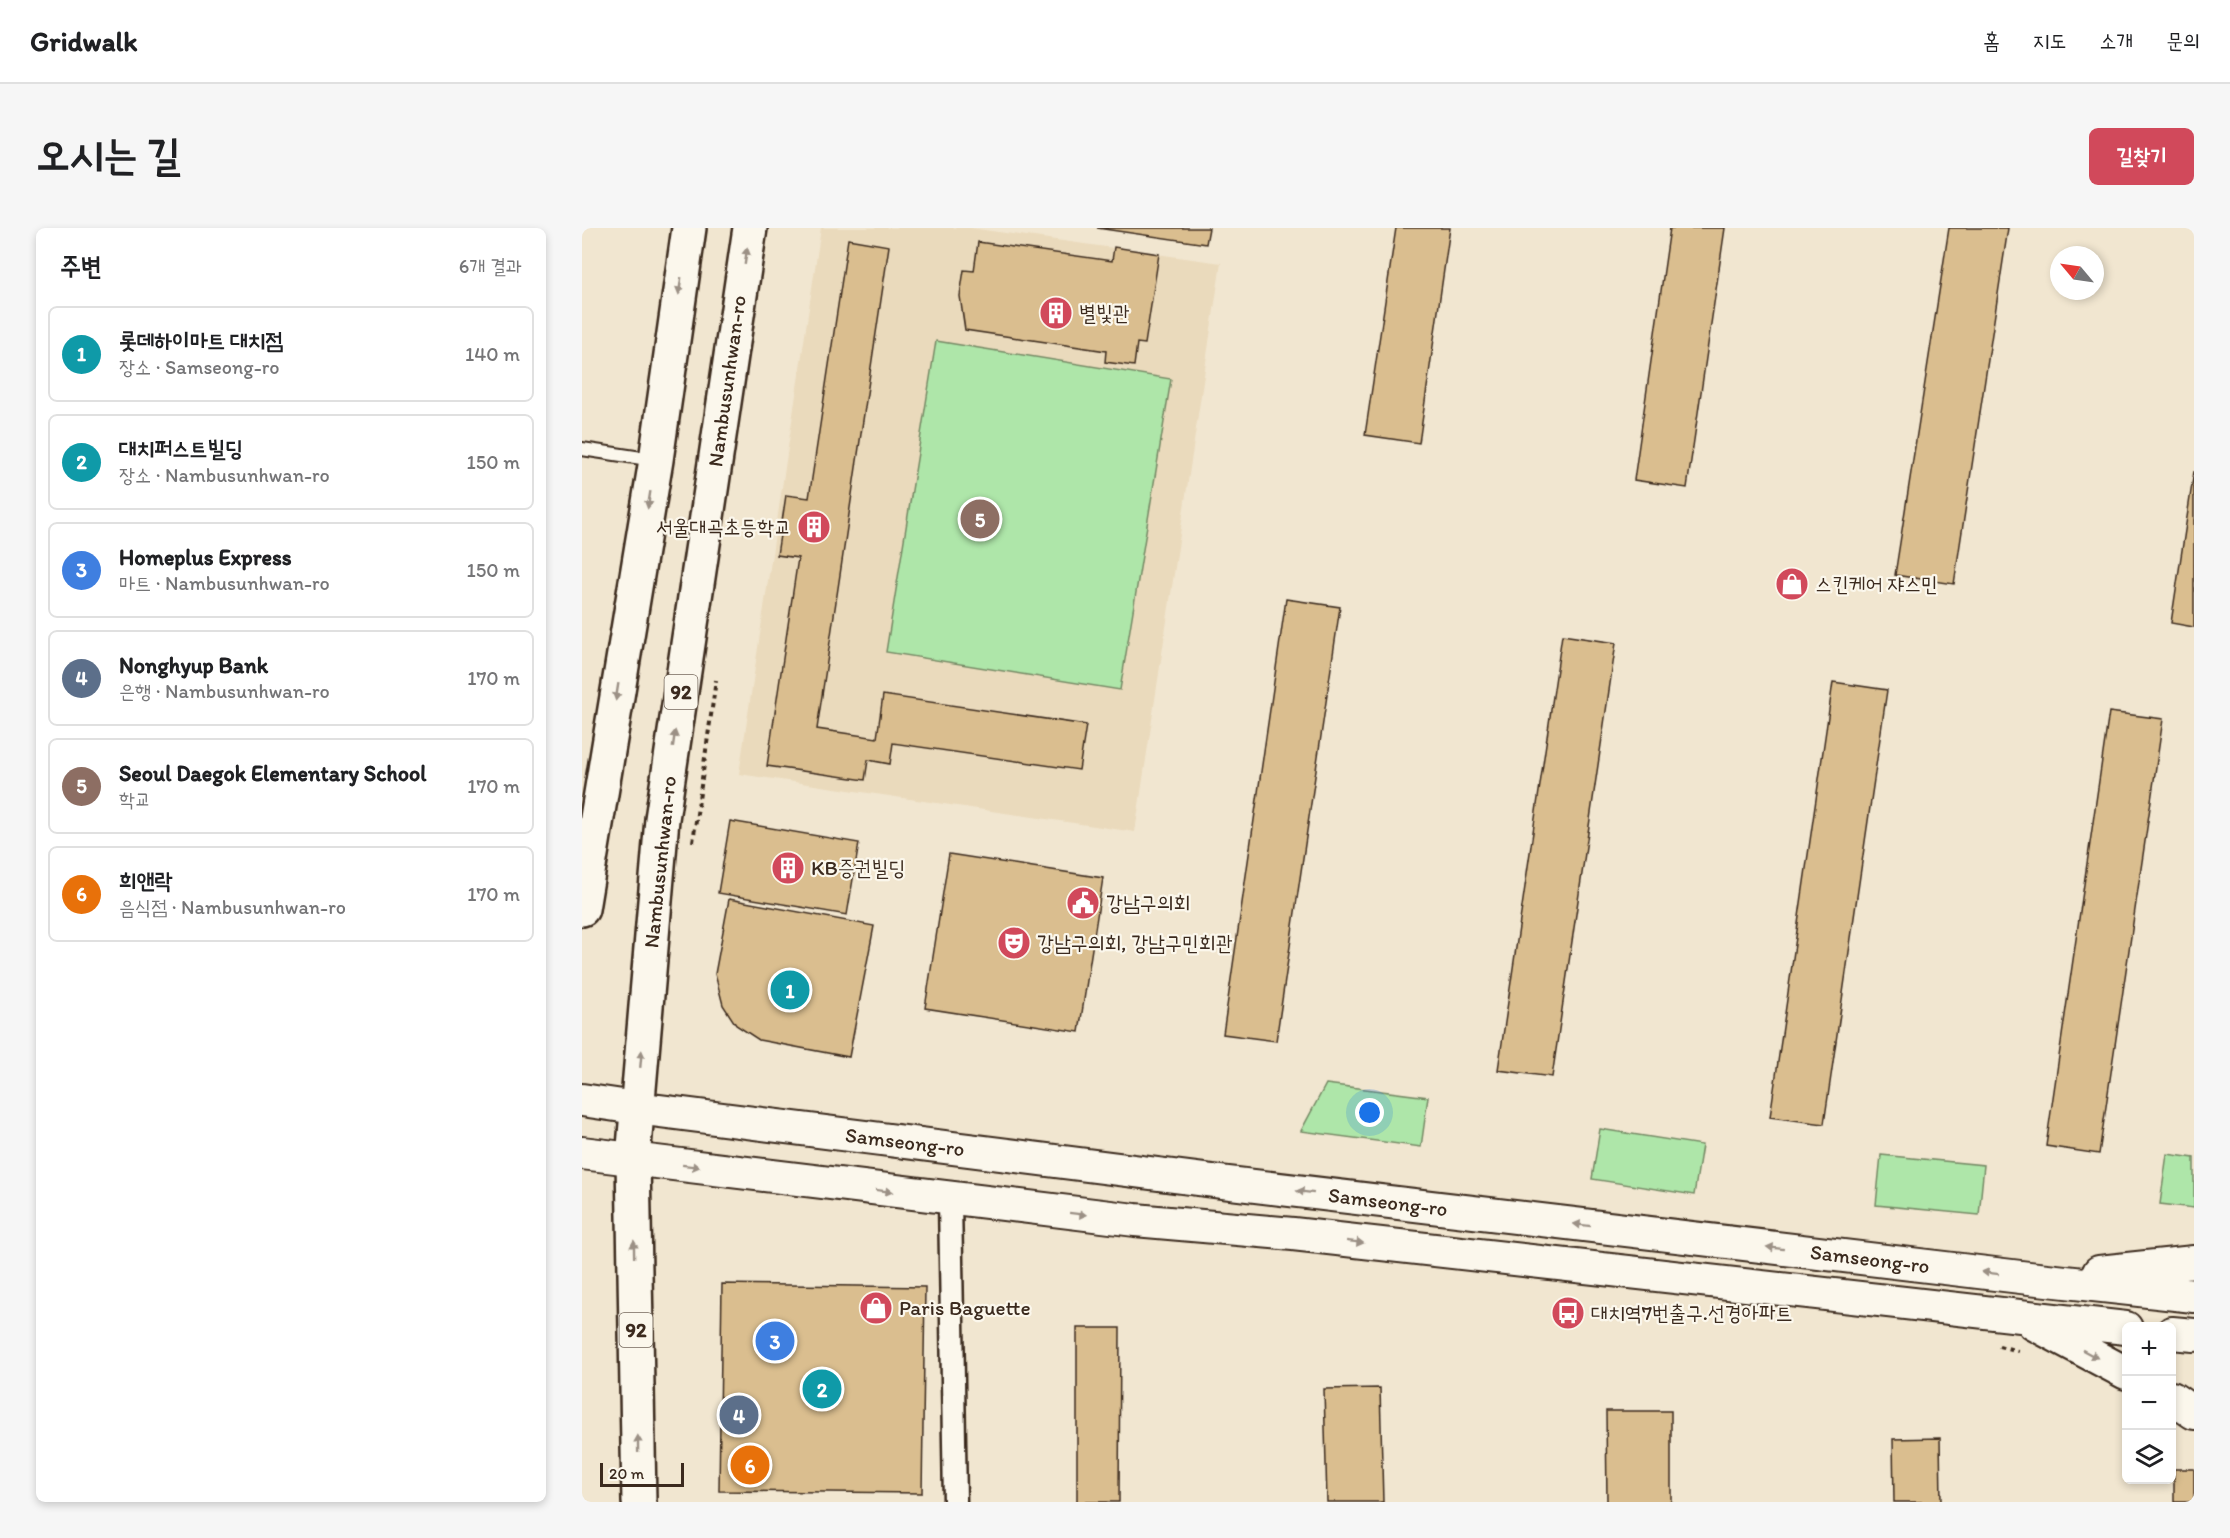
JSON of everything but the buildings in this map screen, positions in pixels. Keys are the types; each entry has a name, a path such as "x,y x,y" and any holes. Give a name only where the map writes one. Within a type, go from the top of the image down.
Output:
{"main road":[{"path":"582,909 584,881 656,460 688,228"},
{"name":"Nambusunhwan-ro","path":"639,1502 633,1159 636,1108 663,819 750,228"},
{"name":"Samseong-ro","path":"582,1100 1221,1182 2194,1296"},
{"name":"Samseong-ro","path":"582,1153 1135,1220 1293,1234 2122,1327"},
{"path":"2029,1278 2194,1262"},
{"path":"2020,1317 2122,1370"},
{"path":"2176,1333 2194,1335"},
{"path":"2176,1401 2194,1413"}],"street":[{"path":"950,1199 955,1502"}],"lane":[{"path":"582,449 656,460"}],"shaded area":[{"path":"821,228 970,228 1221,263 1135,832 739,774"}],"green space":[{"path":"936,341 1171,379 1120,690 886,652"},
{"path":"1326,1084 1428,1097 1421,1147 1301,1131"},
{"path":"1600,1129 1702,1145 1694,1195 1592,1179"},
{"path":"2167,1154 2194,1158 2194,1208 2160,1204"},
{"path":"1881,1155 1984,1165 1979,1215 1876,1205"}],"place":[{"name":"별빛관","path":"1056,313"},
{"name":"Seoul Daegok Elementary School","path":"980,519"},
{"name":"서울대곡초등학교","path":"814,527"},
{"name":"스킨케어 쟈스민","path":"1792,584"},
{"name":"KB증권빌딩","path":"788,868"},
{"name":"강남구의회","path":"1083,903"},
{"name":"강남구의회, 강남구민회관","path":"1014,943"},
{"name":"롯데하이마트 대치점","path":"790,990"},
{"name":"Paris Baguette","path":"876,1308"},
{"name":"대치역7번출구.선경아파트","path":"1568,1313"},
{"name":"Homeplus Express","path":"775,1341"},
{"name":"대치퍼스트빌딩","path":"822,1389"},
{"name":"Nonghyup Bank","path":"739,1415"},
{"name":"희앤락","path":"750,1465"}]}
